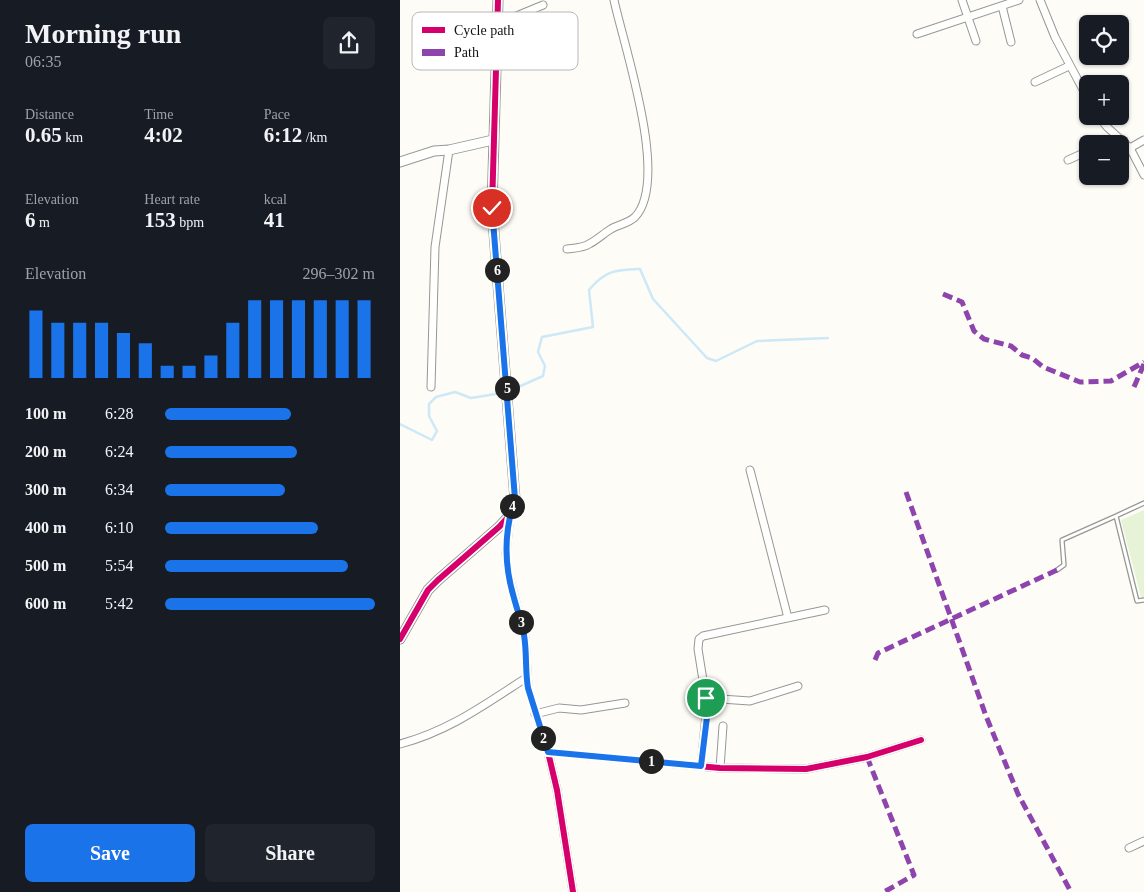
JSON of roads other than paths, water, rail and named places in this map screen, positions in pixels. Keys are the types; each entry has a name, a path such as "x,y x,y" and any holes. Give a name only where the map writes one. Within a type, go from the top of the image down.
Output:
{"street":[{"path":"567,249 587,246 613,228 635,217 646,195 648,182 646,136 614,0"},
{"path":"962,0 976,41"},
{"path":"916,34 1019,0"},
{"path":"1040,0 1055,37 1079,83"},
{"path":"526,12 543,5"},
{"path":"1002,6 1011,42"},
{"path":"1036,82 1069,66"},
{"path":"495,70 492,208 515,499 510,514 506,553 508,572 525,638 526,678 557,790 573,892"},
{"path":"1107,125 1116,135"},
{"path":"400,162 434,151 449,150 493,140"},
{"path":"1144,140 1130,148 1144,175"},
{"path":"431,387 435,246 449,150"},
{"path":"1068,160 1079,155"},
{"path":"750,470 788,618"},
{"path":"400,639 428,590 499,527 510,514"},
{"path":"701,766 707,717 706,698 698,650 699,639 703,636 825,610"},
{"path":"400,744 424,738 449,727 526,678"},
{"path":"706,698 750,701 798,686"},
{"path":"535,714 559,708 581,710 625,703"},
{"path":"720,768 723,726"},
{"path":"548,752 720,768 806,769 868,757 921,740"},
{"path":"1129,848 1144,840"}],"lane":[{"path":"1057,570 1064,565 1062,540 1144,503"},
{"path":"1116,516 1137,601 1144,600"}],"waterway":[{"path":"516,388 543,376 545,366 538,352 542,337 593,327 589,290 600,278 612,272 624,270 640,269 653,299 707,358 716,361 757,341 828,338"},
{"path":"400,424 432,440 437,431 429,416 429,404 436,397 455,392 471,398 502,393"}]}
